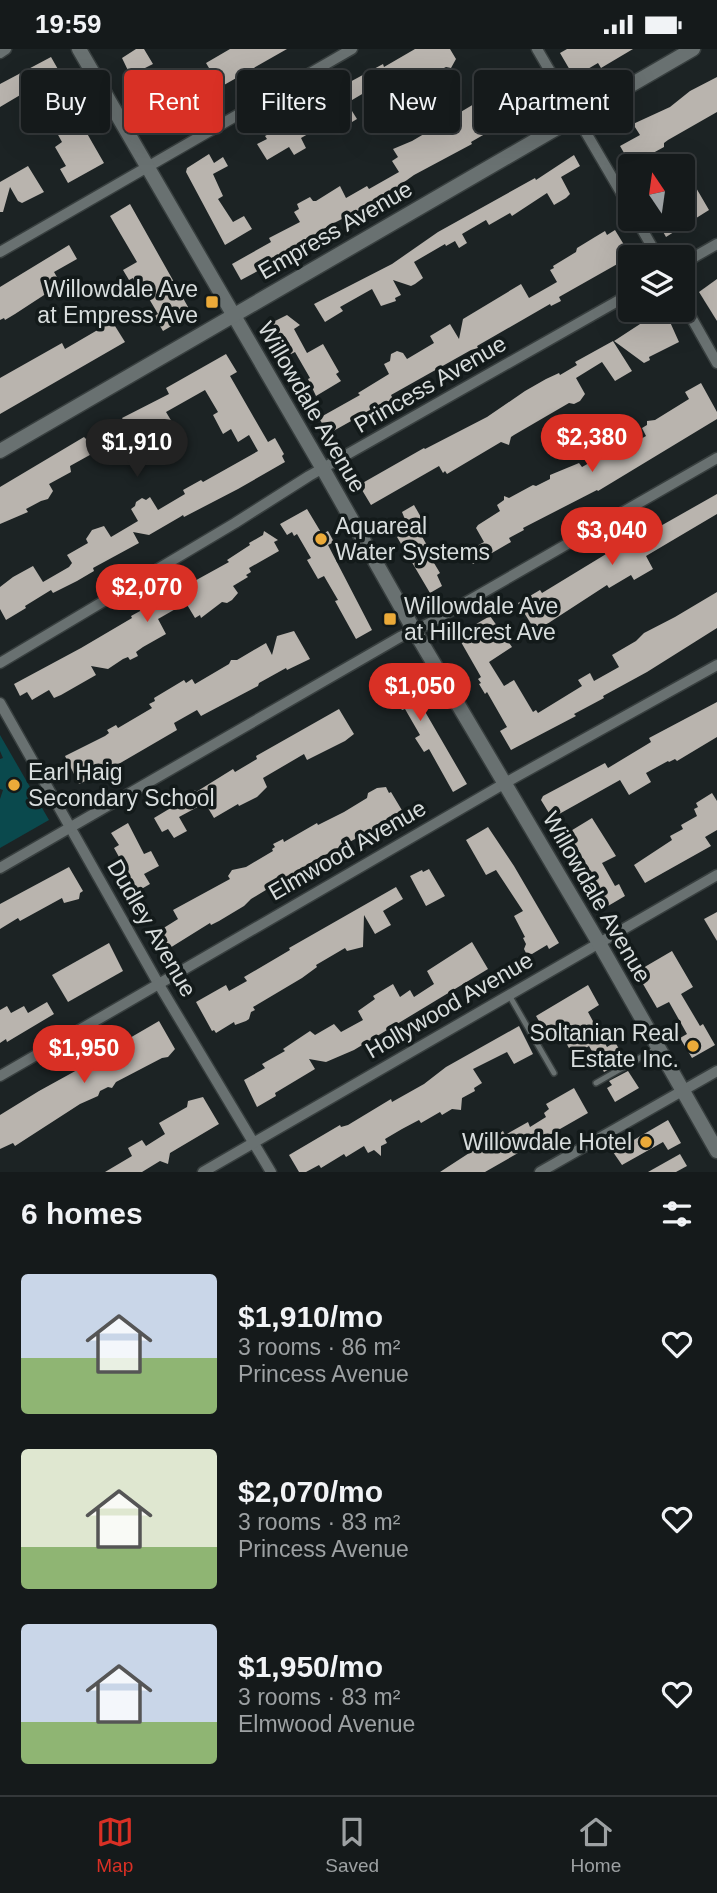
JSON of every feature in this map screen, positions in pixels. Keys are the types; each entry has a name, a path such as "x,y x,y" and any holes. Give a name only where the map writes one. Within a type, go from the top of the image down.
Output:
{"street":[{"path":"0,53 6,49"},
{"name":"Willowdale Avenue","path":"79,49 717,1151"},
{"path":"0,252 352,49"},
{"path":"537,49 550,70"},
{"name":"Empress Avenue","path":"633,84 693,49"},
{"name":"Empress Avenue","path":"0,451 549,133"},
{"path":"588,133 618,187"},
{"path":"695,257 717,244"},
{"name":"Princess Avenue","path":"0,663 323,469 618,301"},
{"path":"694,322 717,363"},
{"path":"0,868 717,457"},
{"name":"Elmwood Avenue","path":"0,1076 504,784 717,665"},
{"name":"Dudley Avenue","path":"0,703 158,983 271,1172"},
{"name":"Hollywood Avenue","path":"204,1172 717,875"},
{"path":"540,1172 717,1071"}],"lane":[{"path":"509,995 554,1073"},
{"path":"596,1083 658,1048"}],"shaded area":[{"name":"Earl Haig Secondary School","path":"0,735 49,820 0,848 0,799 3,790 0,789 0,759 3,758"}],"building":[{"path":"136,49 144,49 153,64 144,70 128,70 122,58"},
{"path":"230,49 287,49 250,70 237,70 237,78 223,86 223,70 210,70 206,63"},
{"path":"415,49 450,49 456,59 451,68 440,70 372,70 383,64 384,67"},
{"path":"567,49 633,49 601,68 598,63 586,70 570,70 560,53"},
{"path":"51,57 58,70 26,70"},
{"path":"21,73 21,95 0,107 0,84"},
{"path":"364,74 364,93 350,101 350,82"},
{"path":"717,77 717,112 668,140 664,147 651,154 625,154 620,146 640,135 633,124 670,107 690,91"},
{"path":"474,104 474,133 487,133 471,142 472,144 414,175 400,185 401,187 376,202 330,225 304,242 306,245 241,280 232,264 271,242 269,238 300,222 294,212 299,209 297,204 310,197 316,201 340,186 346,198 367,186 369,189 399,172 392,161 398,157 393,149 426,133 460,133 460,112"},
{"path":"350,108 357,119 352,122 352,126"},
{"path":"57,133 87,133 104,163 68,183 60,169 66,166 55,147 62,142"},
{"path":"270,133 310,133 301,138 306,148 294,155 289,147 267,160 257,144 267,139 265,136"},
{"path":"209,154 214,163 223,157 228,166 213,174 223,196 218,199 233,222 244,216 252,229 225,245 186,172 187,168"},
{"path":"574,155 580,166 561,177 570,194 566,198 554,205 547,193 512,216 510,213 489,225 486,220 462,234 467,243 459,248 455,241 446,246 445,244 414,262 423,278 415,284 411,286 393,280 401,295 395,298 396,301 381,306 372,289 340,307 343,311 325,322 314,304 392,264 438,232 535,178 536,180"},
{"path":"28,166 44,192 22,203 10,187 3,212 0,212 0,182"},
{"path":"695,186 709,210 695,219"},
{"path":"130,204 192,314 163,331 154,316 158,314 138,280 129,280 123,270 137,262 110,216"},
{"path":"615,230 624,245 618,245 618,264 559,297 561,301 551,306 550,304 477,346 478,348 391,395 393,399 371,414 369,411 328,434 319,418 360,395 358,393 389,374 384,364 390,361 391,354 397,351 403,353 407,359 434,343 430,336 450,324 459,339 463,319 521,284 529,298 557,282 550,270 553,266 605,231 607,235"},
{"path":"663,231 676,231 666,237"},
{"path":"69,245 77,259 54,272 61,284 5,320 0,320 0,287"},
{"path":"717,279 717,321 699,292"},
{"path":"287,315 300,325 294,329 307,353 323,344 339,372 336,374 341,381 316,396 308,379 310,378 295,352 291,354 271,323"},
{"path":"110,318 125,342 0,414 0,378 62,343 65,349 101,328 99,325"},
{"path":"643,322 670,322 679,342 649,357 650,360 644,363 614,341"},
{"path":"613,341 632,371 615,381 602,362 576,378 585,394 580,401 569,403 514,435 509,445 501,442 447,474 445,471 443,473 439,466 371,505 359,485 424,448 487,417 525,391 559,373 560,375 577,365 575,362"},
{"path":"226,354 237,372 230,376 268,442 275,438 284,454 282,456 285,462 149,535 133,532 139,543 93,568 94,571 77,581 53,593 51,590 6,620 0,609 0,587 13,577 33,566 43,582 69,567 72,563 67,555 88,543 86,539 92,530 104,526 111,537 138,521 131,509 142,498 146,500 150,497 158,510 185,494 183,490 201,480 203,482 258,451 249,435 238,442 231,429 223,434 213,415 218,412 205,390 166,412 172,422 160,429 158,426 137,439 139,443 128,450 123,442 100,456 97,451 70,466 71,472 49,484 53,491 48,499 26,509 28,512 0,524 0,487 84,437 86,439 104,429 105,432 124,421 122,418 169,394 166,388"},
{"path":"701,383 717,412 717,419 598,491 523,528 524,530 509,538 511,542 473,564 466,552 484,542 476,528 500,511 497,505 504,500 504,496 509,498 550,479 550,475 579,463 582,467 612,450 616,456 646,436 642,428 647,425 647,421 655,420 689,399 685,392"},
{"path":"717,494 717,514 646,556 653,569 634,580 631,575 609,588 607,585 547,624 533,627 518,603 540,590 542,593 611,551 612,553 627,545"},
{"path":"414,505 422,519 408,527 402,512"},
{"path":"307,509 322,534 328,531 334,542 328,545 372,630 356,639 324,576 318,579 307,560 311,558 297,534 294,536 292,532 287,535 280,524"},
{"path":"416,526 428,547 433,545 441,559 434,563 440,573 437,575 442,586 430,593 397,537"},
{"path":"264,531 278,540 274,542 279,551 249,568 251,572 246,575 248,577 233,586 238,593 232,600 222,602 201,618 200,615 195,618 186,603 158,619 166,634 136,652 138,656 130,660 128,657 123,659 108,669 91,666 96,675 54,698 49,690 32,700 27,692 20,696 14,684 229,562 227,560 263,535"},
{"path":"717,592 717,628 574,714 576,716 511,750 500,731 507,727 487,692 485,694 479,684 481,683 478,679 481,677 457,635 490,616 512,647 489,662 504,686 514,680 533,712 536,710 538,713 582,686 578,680 590,673 594,681 619,667 612,655 644,633"},
{"path":"294,631 310,659 287,670 286,668 201,716 197,710 174,723 177,730 79,784 65,756 105,736 109,733 107,730 116,725 118,728 152,708 149,704 155,701 154,698 184,680 186,683 192,679 195,684 229,664 231,660 237,660 266,643 272,655 277,636"},
{"path":"398,665 467,784 453,792 429,749 424,752 415,738 420,735 405,709 402,710 388,690 377,692 370,681"},
{"path":"717,702 717,737 677,761 668,761 646,773 651,782 629,795 620,780 552,818 541,800 543,796 605,763 608,768 651,742 649,738"},
{"path":"339,709 354,734 345,741 307,760 304,754 263,778 267,787 257,797 239,806 238,804 214,818 205,803 179,817 187,831 174,838 168,829 162,832 154,818 174,806 173,803 178,799 195,790 196,792 233,769 235,772 257,759 256,756"},
{"path":"386,787 403,812 400,815 312,862 244,906 165,951 157,936 164,932 162,929 178,919 173,910 230,879 228,876 232,870 246,867 273,851 273,844 283,839 284,842 317,823 318,825 344,812 367,798 368,793"},
{"path":"712,793 717,801 717,830 705,837 711,846 645,883 634,865 672,840 670,836 683,829 681,825 697,816 694,809 698,807 696,803"},
{"path":"592,818 616,856 602,863 615,886 619,884 625,896 608,906 604,905 599,896 603,893 569,835 569,832"},
{"path":"128,823 144,854 151,851 159,866 144,874 150,884 138,891 114,848 119,845 111,833"},
{"path":"488,827 559,943 549,949 547,945 532,954 526,953 525,937 514,916 523,911 496,870 486,875 466,840"},
{"path":"69,867 83,891 79,899 64,903 62,898 0,929 0,904"},
{"path":"429,869 445,896 426,906 410,876"},
{"path":"396,887 403,899 383,911 391,925 375,934 364,915 363,947 347,951 345,948 253,1007 255,1010 246,1021 235,1025 234,1022 216,1033 212,1031 196,1002 226,985 229,991 247,981 244,977 290,950 289,948"},
{"path":"717,912 717,941 704,919"},
{"path":"472,942 488,969 354,1050 326,1062 309,1059 315,1069 257,1107 244,1080 265,1068 262,1064 285,1051 283,1049 310,1031 315,1035 334,1024 341,1032 363,1020 358,1011 375,999 373,996 393,984 400,997 410,990 414,997 434,984 427,971"},
{"path":"109,943 123,971 68,1002 52,975"},
{"path":"672,951 693,987 681,994 715,1045 692,1058 680,1038 687,1034 669,1002 657,1008 636,972"},
{"path":"588,985 599,1005 588,1012 607,1047 615,1042 622,1054 619,1055 623,1062 604,1072 589,1046 577,1053 574,1048 570,1050 558,1028 547,1035 536,1016"},
{"path":"47,1002 54,1014 7,1042 6,1039 0,1043 0,1010 7,1006 11,1013 24,1006 28,1013"},
{"path":"159,1021 175,1049 168,1057 116,1082 112,1088 100,1091 98,1096 80,1104 15,1146 13,1143 0,1149 0,1115"},
{"path":"519,1026 533,1054 514,1064 507,1052 473,1069 482,1083 474,1088 475,1091 462,1098 461,1110 452,1109 442,1115 440,1112 421,1123 419,1120 402,1129 385,1139 387,1143 381,1146 381,1156 374,1150 368,1153 364,1146 321,1168 319,1165 306,1172 299,1172 289,1155 340,1125 348,1125 391,1099 392,1102 424,1084 446,1067"},
{"path":"628,1071 639,1088 615,1102 607,1088 612,1085 609,1081"},
{"path":"574,1088 588,1113 485,1172 440,1172 503,1131 505,1135 528,1122 530,1127 546,1117 544,1113 549,1109 546,1104"},
{"path":"203,1097 219,1124 170,1153 168,1164 160,1161 142,1172 105,1172 132,1156 128,1148 142,1140 146,1146 165,1134 159,1123 187,1107 188,1101"},
{"name":"Willowdale Hotel","path":"668,1120 681,1143 668,1150 663,1142 622,1165 613,1152"},
{"path":"680,1154 687,1166 676,1172 648,1172"}],"place":[{"name":"Willowdale Ave at Empress Ave","path":"212,302"},
{"name":"Aquareal Water Systems","path":"321,539"},
{"name":"Willowdale Ave at Hillcrest Ave","path":"390,619"},
{"name":"Earl Haig Secondary School","path":"14,785"},
{"name":"Soltanian Real Estate Inc.","path":"693,1046"},
{"name":"Willowdale Hotel","path":"646,1142"}]}
